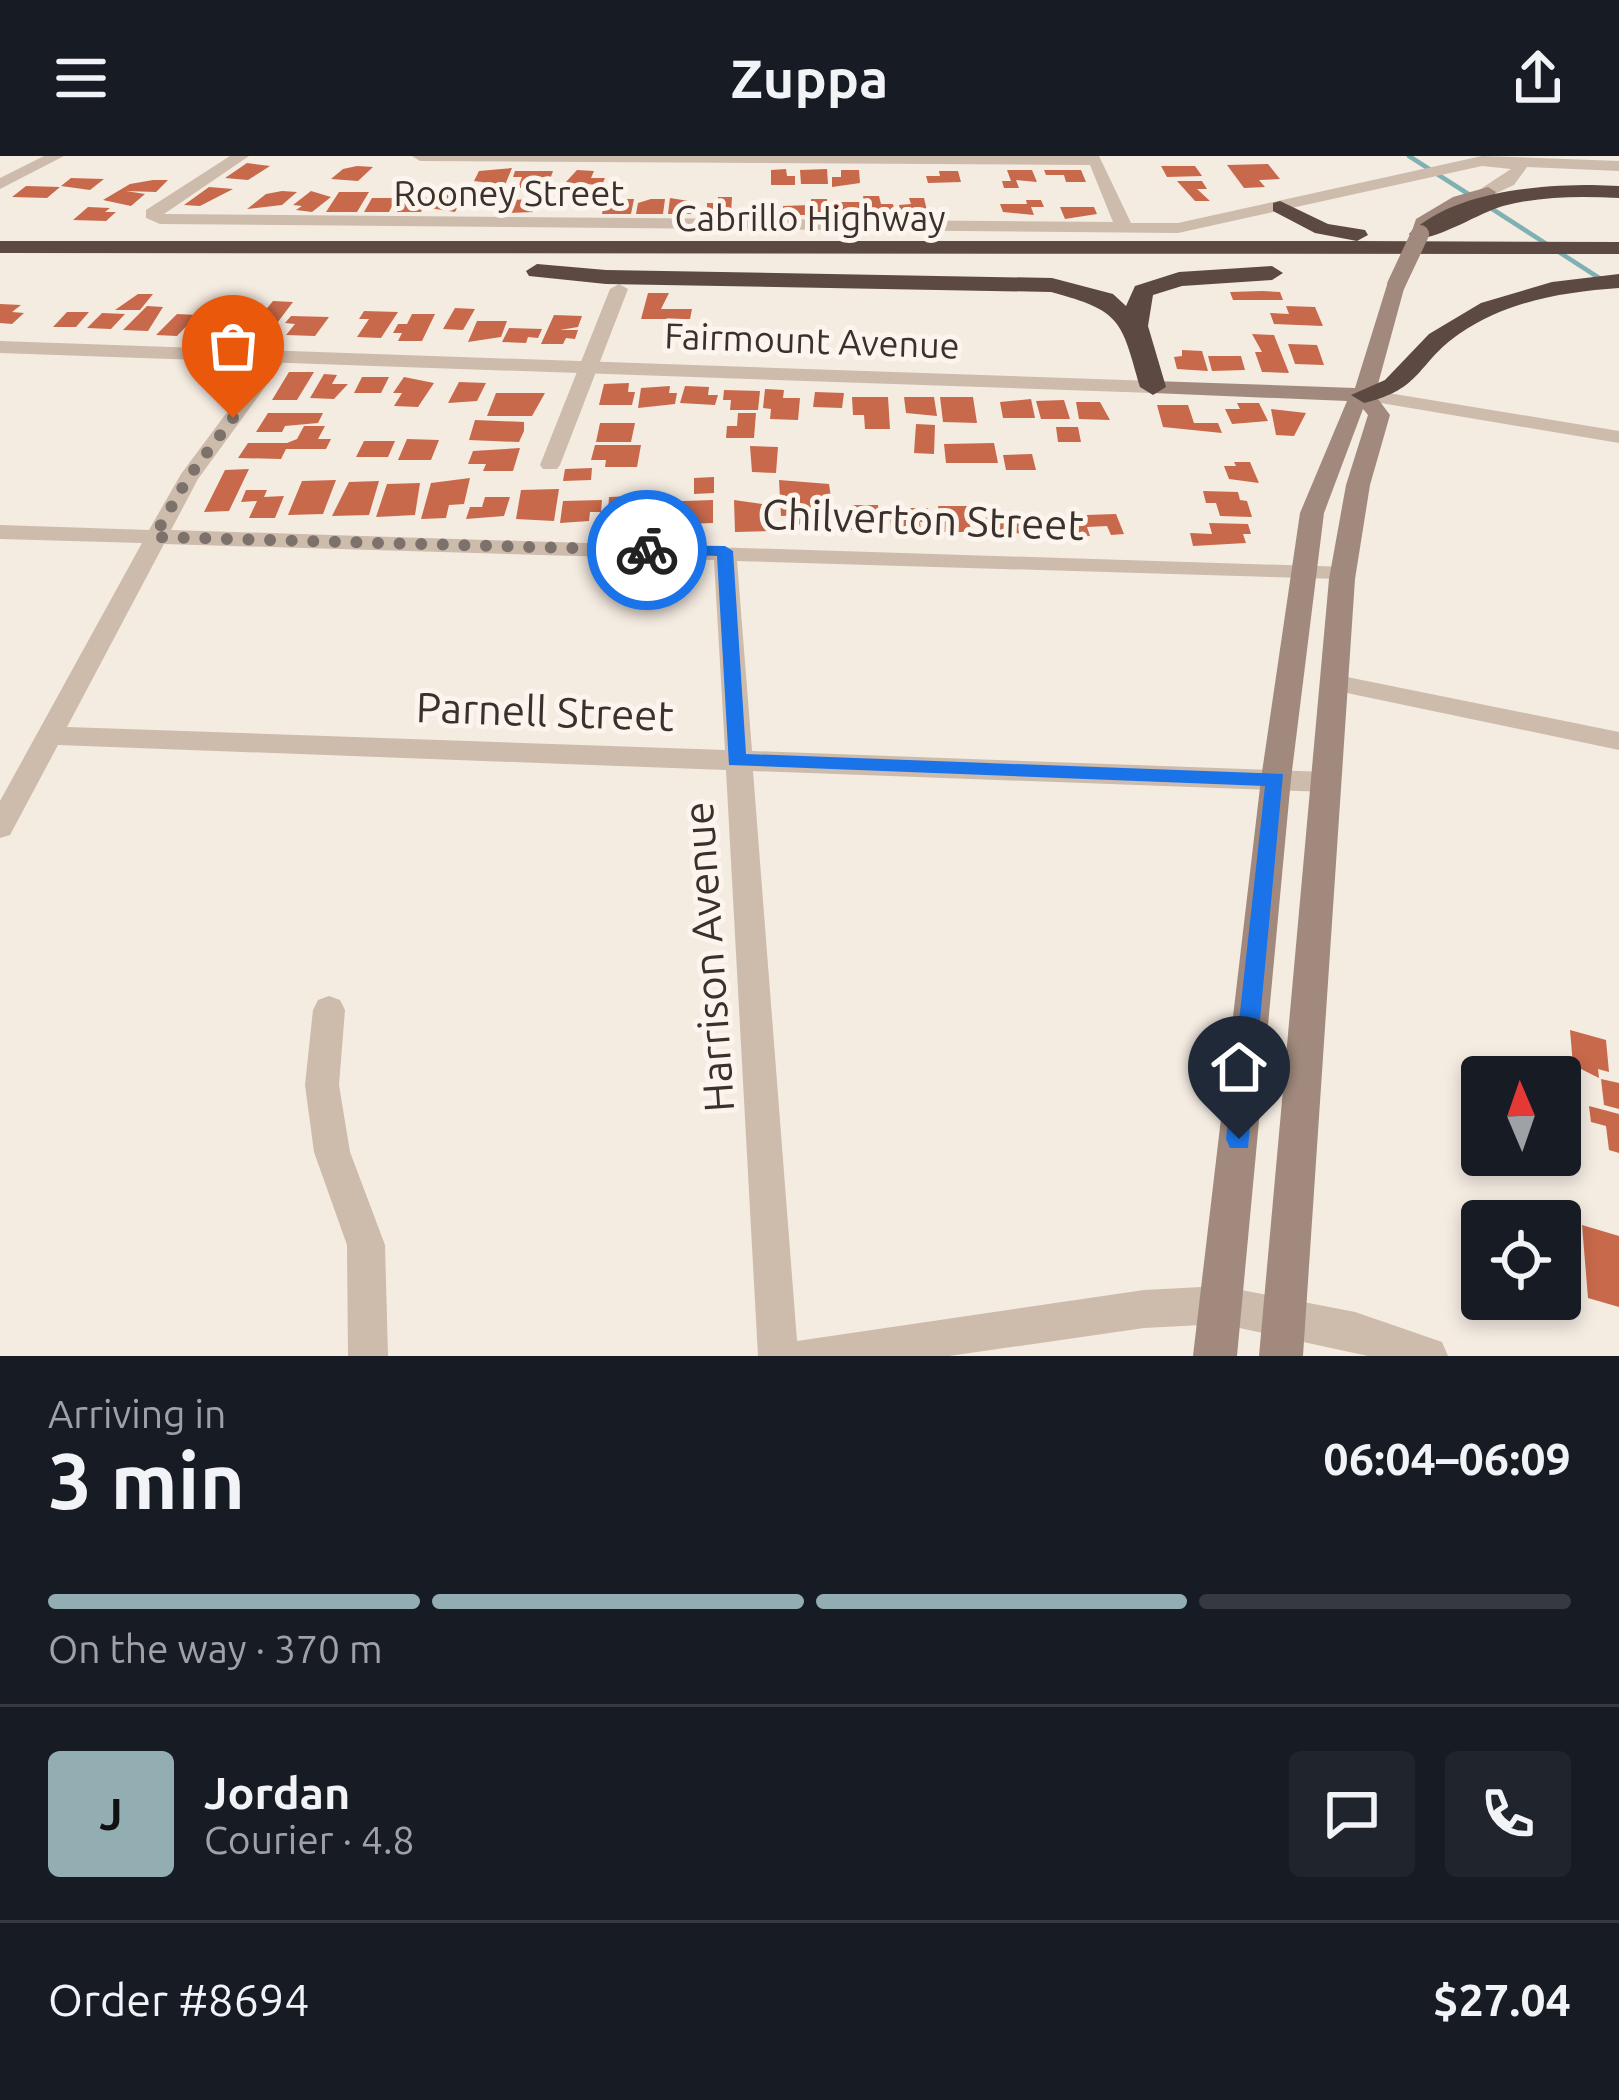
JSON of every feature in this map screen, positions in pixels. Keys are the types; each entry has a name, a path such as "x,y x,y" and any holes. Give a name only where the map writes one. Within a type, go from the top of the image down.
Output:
{"highway":[{"path":"1510,162 1549,178 1619,186"},
{"path":"1488,192 1619,186"},
{"path":"1428,225 1486,201 1619,186"},
{"path":"1280,208 1322,229 1384,238"},
{"path":"1220,241 1292,233 1296,226 1280,208"},
{"path":"989,251 1220,241 1619,236"},
{"name":"Cabrillo Highway","path":"0,247 1619,248"},
{"name":"Cabrillo Highway","path":"0,265 1619,265"},
{"path":"1153,387 1137,328 1140,296 1167,281 1378,266"},
{"path":"503,267 606,277 1052,285 1105,299 1137,328"},
{"path":"1364,395 1400,385 1444,332 1484,309 1517,295 1619,280"}],"main road":[{"path":"1215,1356 1276,779 1323,571 1379,415 1364,395 1396,285 1428,225 1488,192"},
{"name":"Fairmount Avenue","path":"1153,387 1364,395"},
{"path":"1283,1336 1337,683 1323,571"}],"street":[{"path":"0,184 56,156"},
{"name":"Rooney Street","path":"241,156 152,214 160,219 326,224 1203,225 1482,161 1619,166"},
{"path":"420,156 1095,158 1124,227"},
{"path":"1488,192 1508,182 1510,162"},
{"path":"550,465 619,289"},
{"name":"Fairmount Avenue","path":"0,346 1153,387"},
{"path":"0,827 188,478 278,357"},
{"name":"Fairmount Avenue","path":"1364,395 1619,437"},
{"name":"Chilverton Street","path":"0,532 1323,571"},
{"name":"Harrison Avenue","path":"725,551 778,1356"},
{"path":"1337,683 1619,741"},
{"name":"Parnell Street","path":"47,735 1327,782"},
{"path":"329,1010 322,1085 332,1152 366,1245 368,1356"},
{"path":"808,1356 1144,1309 1222,1305 1283,1336 1428,1356"}],"building":[{"path":"247,163 270,166 248,180 225,178"},
{"path":"1268,164 1280,179 1259,180 1265,187 1244,188 1227,165"},
{"path":"1161,166 1195,166 1202,176 1167,177"},
{"path":"373,167 358,181 331,179 343,169"},
{"path":"512,168 505,185 474,181 479,171"},
{"path":"786,169 787,176 795,176 795,185 771,185 771,170"},
{"path":"827,169 828,184 801,184 800,170"},
{"path":"577,170 594,171 591,178 605,178 602,185 565,183"},
{"path":"841,170 859,170 860,183 832,187 832,177 841,177"},
{"path":"1007,170 1032,170 1037,182 1016,180 1019,188 1004,188 1002,181 1011,181"},
{"path":"1044,170 1081,170 1086,182 1066,182 1064,175 1046,175"},
{"path":"515,171 553,171 547,188 518,188 522,177 513,177"},
{"path":"939,171 958,171 961,182 928,183 926,176 940,176"},
{"path":"71,178 104,179 90,190 61,186"},
{"path":"168,180 156,192 126,191 145,194 131,206 103,200 130,184"},
{"path":"1177,181 1202,181 1207,189 1197,189 1210,201 1195,201"},
{"path":"26,186 60,187 47,198 12,197"},
{"path":"209,187 233,189 200,206 184,205"},
{"path":"311,191 331,197 312,212 296,210 302,206 293,205"},
{"path":"297,192 282,205 247,209 266,194"},
{"path":"339,192 369,192 357,212 326,212"},
{"path":"406,193 428,198 421,212 397,212"},
{"path":"464,194 455,212 429,208 436,195"},
{"path":"863,196 879,196 881,204 893,204 895,215 866,215"},
{"path":"718,197 732,197 731,214 707,215 707,203 718,203"},
{"path":"372,198 396,198 389,212 364,212"},
{"path":"670,198 695,202 694,214 668,214"},
{"path":"909,198 924,198 928,215 901,215 899,205 911,204"},
{"path":"537,199 533,212 506,213 510,200"},
{"path":"605,199 634,199 631,214 602,214"},
{"path":"665,199 663,214 636,214 638,203"},
{"path":"811,199 827,199 828,215 783,215 783,206 811,205"},
{"path":"1026,200 1041,200 1044,207 1031,207 1034,215 1003,212 1000,204 1027,204"},
{"path":"832,202 860,202 862,215 842,216"},
{"path":"88,207 116,212 106,221 73,220"},
{"path":"1060,207 1094,207 1097,214 1065,219"},
{"path":"1230,292 1280,292 1283,300 1233,300"},
{"path":"648,293 669,293 661,309 692,309 690,319 641,319"},
{"path":"138,294 153,294 140,310 115,310"},
{"path":"273,301 293,302 268,335 246,334"},
{"path":"0,304 21,305 12,312 24,313 12,324 0,323"},
{"path":"147,306 163,307 148,331 123,330"},
{"path":"1286,306 1315,307 1323,326 1274,324 1270,313 1289,314"},
{"path":"455,308 475,309 463,330 443,329"},
{"path":"364,311 398,312 381,338 357,337 369,319 359,319"},
{"path":"67,312 89,312 76,327 53,327"},
{"path":"102,313 125,314 111,329 87,328"},
{"path":"177,314 197,315 177,336 156,335"},
{"path":"412,314 435,314 422,341 398,341 402,333 393,333"},
{"path":"554,315 582,316 578,327 560,330 578,330 575,339 541,344"},
{"path":"214,316 244,318 229,335 208,334 215,326 205,326"},
{"path":"291,316 329,317 315,336 286,335 295,324 285,323"},
{"path":"477,321 507,321 501,337 468,342"},
{"path":"509,328 542,329 538,338 528,337 526,343 502,342"},
{"path":"1252,334 1274,335 1289,373 1262,372 1255,352 1262,352"},
{"path":"1288,344 1317,345 1324,365 1295,364"},
{"path":"1182,350 1202,351 1208,371 1177,369 1174,357 1182,356"},
{"path":"1208,356 1241,356 1245,370 1212,371"},
{"path":"289,372 314,372 297,400 272,400"},
{"path":"324,374 337,375 332,384 348,384 334,399 310,398"},
{"path":"362,377 389,377 381,393 354,393"},
{"path":"404,377 434,383 418,407 394,406 402,393 393,393"},
{"path":"459,382 486,383 477,401 448,403"},
{"path":"629,383 628,392 635,392 632,405 599,405 604,384"},
{"path":"670,386 669,393 677,393 675,404 638,408 641,388"},
{"path":"685,386 709,387 708,395 718,395 715,405 680,403"},
{"path":"765,389 784,390 783,398 800,398 798,420 770,419 771,409 763,408"},
{"path":"724,390 760,391 758,410 730,410 731,400 723,400"},
{"path":"815,392 844,393 842,408 813,407"},
{"path":"496,393 545,393 532,416 487,416"},
{"path":"852,397 888,397 890,429 865,429 864,415 853,415"},
{"path":"904,397 934,397 937,416 906,413"},
{"path":"940,397 973,397 977,423 943,422"},
{"path":"1031,399 1035,418 1003,418 1000,402"},
{"path":"1064,400 1070,419 1041,419 1036,401"},
{"path":"1076,402 1100,402 1110,420 1079,419"},
{"path":"1237,403 1259,403 1268,421 1232,424 1225,409 1240,409"},
{"path":"1157,405 1188,405 1194,423 1218,423 1222,433 1163,427"},
{"path":"1271,409 1306,413 1294,436 1276,435"},
{"path":"268,413 323,413 318,423 285,426 282,432 256,432"},
{"path":"738,413 756,413 754,438 726,438 727,426 737,426"},
{"path":"475,420 524,422 524,431 519,442 469,440"},
{"path":"600,423 635,423 631,442 596,442"},
{"path":"916,424 935,425 934,454 914,453"},
{"path":"304,426 325,426 318,439 331,439 326,449 286,449 281,459 238,458 248,443 287,443 297,439"},
{"path":"1056,427 1078,427 1081,442 1058,442"},
{"path":"407,439 439,440 431,460 398,460"},
{"path":"364,441 395,441 388,457 356,457"},
{"path":"994,443 998,463 946,463 944,444"},
{"path":"595,445 641,445 637,467 605,467 606,460 591,460"},
{"path":"750,446 778,447 776,473 752,472"},
{"path":"520,448 513,471 483,471 486,464 468,464 473,451"},
{"path":"1032,454 1036,470 1006,470 1003,455"},
{"path":"1234,462 1250,462 1259,483 1229,479 1224,466 1236,466"},
{"path":"592,468 591,480 563,481 565,469"},
{"path":"249,469 229,511 204,512 225,470"},
{"path":"714,477 714,493 694,494 694,478"},
{"path":"470,478 464,504 449,505 446,518 421,519 431,483"},
{"path":"336,480 323,514 288,515 302,481"},
{"path":"779,480 829,484 834,518 814,532 795,522 804,515 781,516"},
{"path":"379,481 369,515 332,516 349,482"},
{"path":"420,483 415,515 376,517 387,484"},
{"path":"559,489 554,521 516,519 521,490"},
{"path":"246,490 267,490 264,497 284,496 275,518 249,518 257,501 241,502"},
{"path":"1203,491 1238,492 1252,517 1220,516 1216,503 1206,503"},
{"path":"633,496 632,510 642,510 641,523 607,524 609,497"},
{"path":"485,497 510,497 504,516 466,519 470,507 482,507"},
{"path":"602,500 601,512 590,512 589,521 560,523 563,501"},
{"path":"713,500 713,523 654,525 656,502"},
{"path":"734,500 769,505 771,531 735,532"},
{"path":"849,505 878,505 881,530 851,530"},
{"path":"938,506 967,506 971,532 942,532"},
{"path":"889,508 928,508 930,522 920,522 921,531 891,531"},
{"path":"1116,514 1124,534 1111,535 1107,526 1087,527 1090,536 1065,537 1057,516"},
{"path":"1023,516 1028,533 986,534 982,518"},
{"path":"1209,523 1248,524 1251,534 1243,534 1246,543 1193,546 1190,533 1212,534"},
{"path":"1570,1030 1606,1040 1609,1072 1598,1069 1599,1078 1581,1069 1581,1056 1572,1056"},
{"path":"1601,1079 1619,1083 1619,1109 1604,1105"},
{"path":"1589,1106 1619,1114 1619,1153 1609,1150 1606,1126 1591,1122"},
{"path":"1582,1225 1619,1236 1619,1307 1588,1298"}],"waterway":[{"path":"1409,156 1473,197"},
{"path":"1486,205 1607,283 1619,282"}],"way so far":[{"path":"233,418 188,478 154,537 647,550"}],"route":[{"path":"647,550 725,551 736,760 1276,779 1239,1139"}]}
